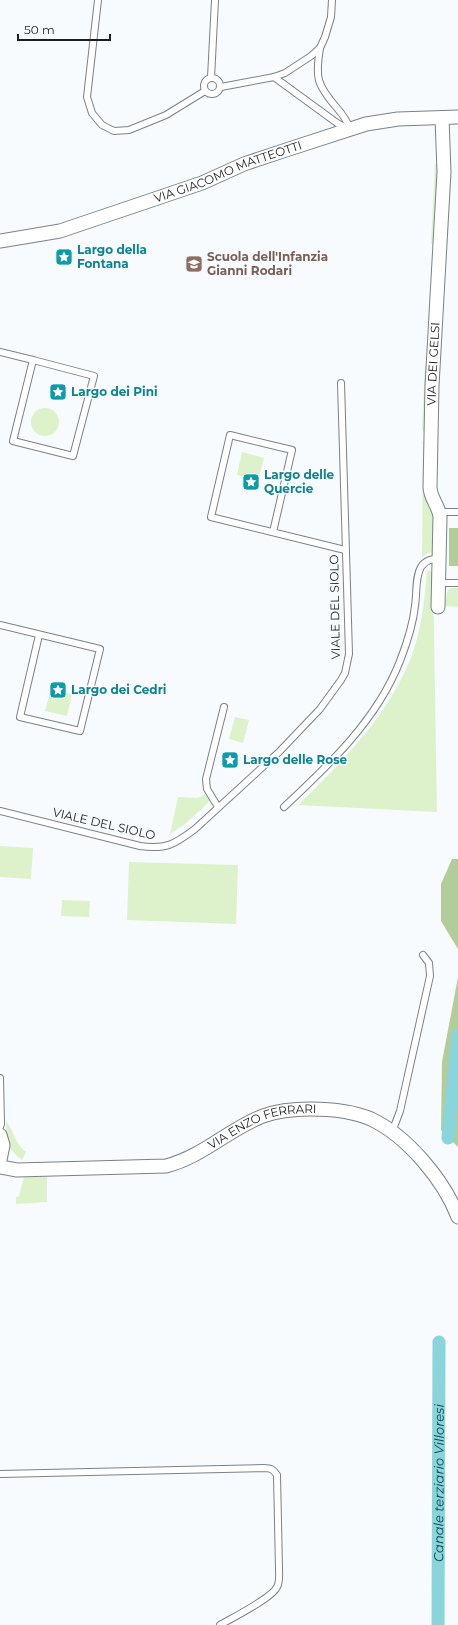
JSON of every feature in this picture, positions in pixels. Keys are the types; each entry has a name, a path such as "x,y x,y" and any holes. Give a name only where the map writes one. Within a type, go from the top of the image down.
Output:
{"street":[{"name":"VIA GIACOMO MATTEOTTI","path":"0,241 64,230 202,183 238,167 350,129 384,120 458,117"},
{"name":"VIA DEI GELSI","path":"438,608 440,583 440,512 431,495 430,487 432,386 444,172 442,118"},
{"name":"VIA ENZO FERRARI","path":"0,1167 11,1170 24,1170 166,1166 194,1156 253,1120 278,1111 296,1109 345,1112 369,1118 392,1132 408,1146 437,1179 458,1217"},
{"path":"0,1135 3,1145 0,1159"},
{"name":"VIA ENZO FERRARI","path":"0,1159 24,1170"}],"lane":[{"path":"98,0 87,97 92,113 106,128 119,132 129,130 166,115 205,91"},
{"path":"211,78 216,0"},
{"path":"332,0 328,28 320,48 317,64 319,82 325,94 348,120 350,129"},
{"path":"205,91 210,94 215,94 221,87 274,77 285,73 312,56 320,48"},
{"path":"274,77 337,123 350,129"},
{"path":"205,91 205,82 211,78"},
{"path":"211,78 219,81 221,87"},
{"path":"0,352 33,360 94,376 73,456 13,441 33,360"},
{"name":"VIALE DEL SIOLO","path":"0,811 152,848 166,847 181,840 218,807 298,732 320,709 341,680 345,672 349,654 341,383"},
{"path":"273,532 292,450 230,435 211,518 345,550"},
{"path":"440,512 458,512"},
{"path":"284,807 338,755 357,732 385,692 400,662 412,626 419,571 424,563 440,558"},
{"path":"440,583 458,583"},
{"path":"0,625 100,649 80,731 20,717 39,635"},
{"path":"218,807 207,788 206,779 224,707"},
{"path":"392,1132 400,1111 430,976 429,963 423,955"},
{"path":"0,1078 0,1127"},
{"path":"0,1474 264,1468 274,1470 277,1475 279,1582 277,1588 266,1598 220,1625"}],"green space":[{"path":"437,163 438,168 433,246 431,243 435,164"},
{"path":"427,359 424,432 422,429 425,366"},
{"path":"45,408 55,412 59,422 55,432 45,436 35,432 31,422 35,412"},
{"path":"423,441 425,442 425,496 434,515 434,552 428,553 422,557"},
{"path":"242,452 264,458 258,480 237,475"},
{"path":"449,528 458,528 458,566 449,566"},
{"path":"427,570 433,573 437,812 298,805 362,738 389,701 400,681 414,650 420,627"},
{"path":"450,588 458,588 458,607 444,606 448,590"},
{"path":"51,688 72,694 67,716 45,711"},
{"path":"235,717 249,720 243,743 229,739"},
{"path":"205,794 210,801 184,825 170,834 178,797 198,798"},
{"path":"0,846 33,848 31,879 0,877"},
{"path":"452,859 458,859 458,949 441,921 441,884"},
{"path":"129,862 238,865 236,924 127,920"},
{"path":"62,900 90,901 89,917 61,916"},
{"path":"458,977 458,1147 441,1130 442,1062"},
{"path":"6,1121 19,1145 26,1152 22,1160 13,1152 8,1143"},
{"path":"24,1177 47,1177 47,1202 16,1204 16,1197 19,1196"}],"waterway":[{"name":"Canale terziario Villoresi","path":"448,1138 458,1035"},
{"name":"Canale terziario Villoresi","path":"438,1625 439,1342"}],"place":[{"name":"Largo della Fontana","path":"64,257"},
{"name":"Scuola dell'Infanzia Gianni Rodari","path":"194,264"},
{"name":"Largo dei Pini","path":"58,392"},
{"name":"Largo delle Quercie","path":"251,482"},
{"name":"Largo dei Cedri","path":"58,690"},
{"name":"Largo delle Rose","path":"230,760"}]}
